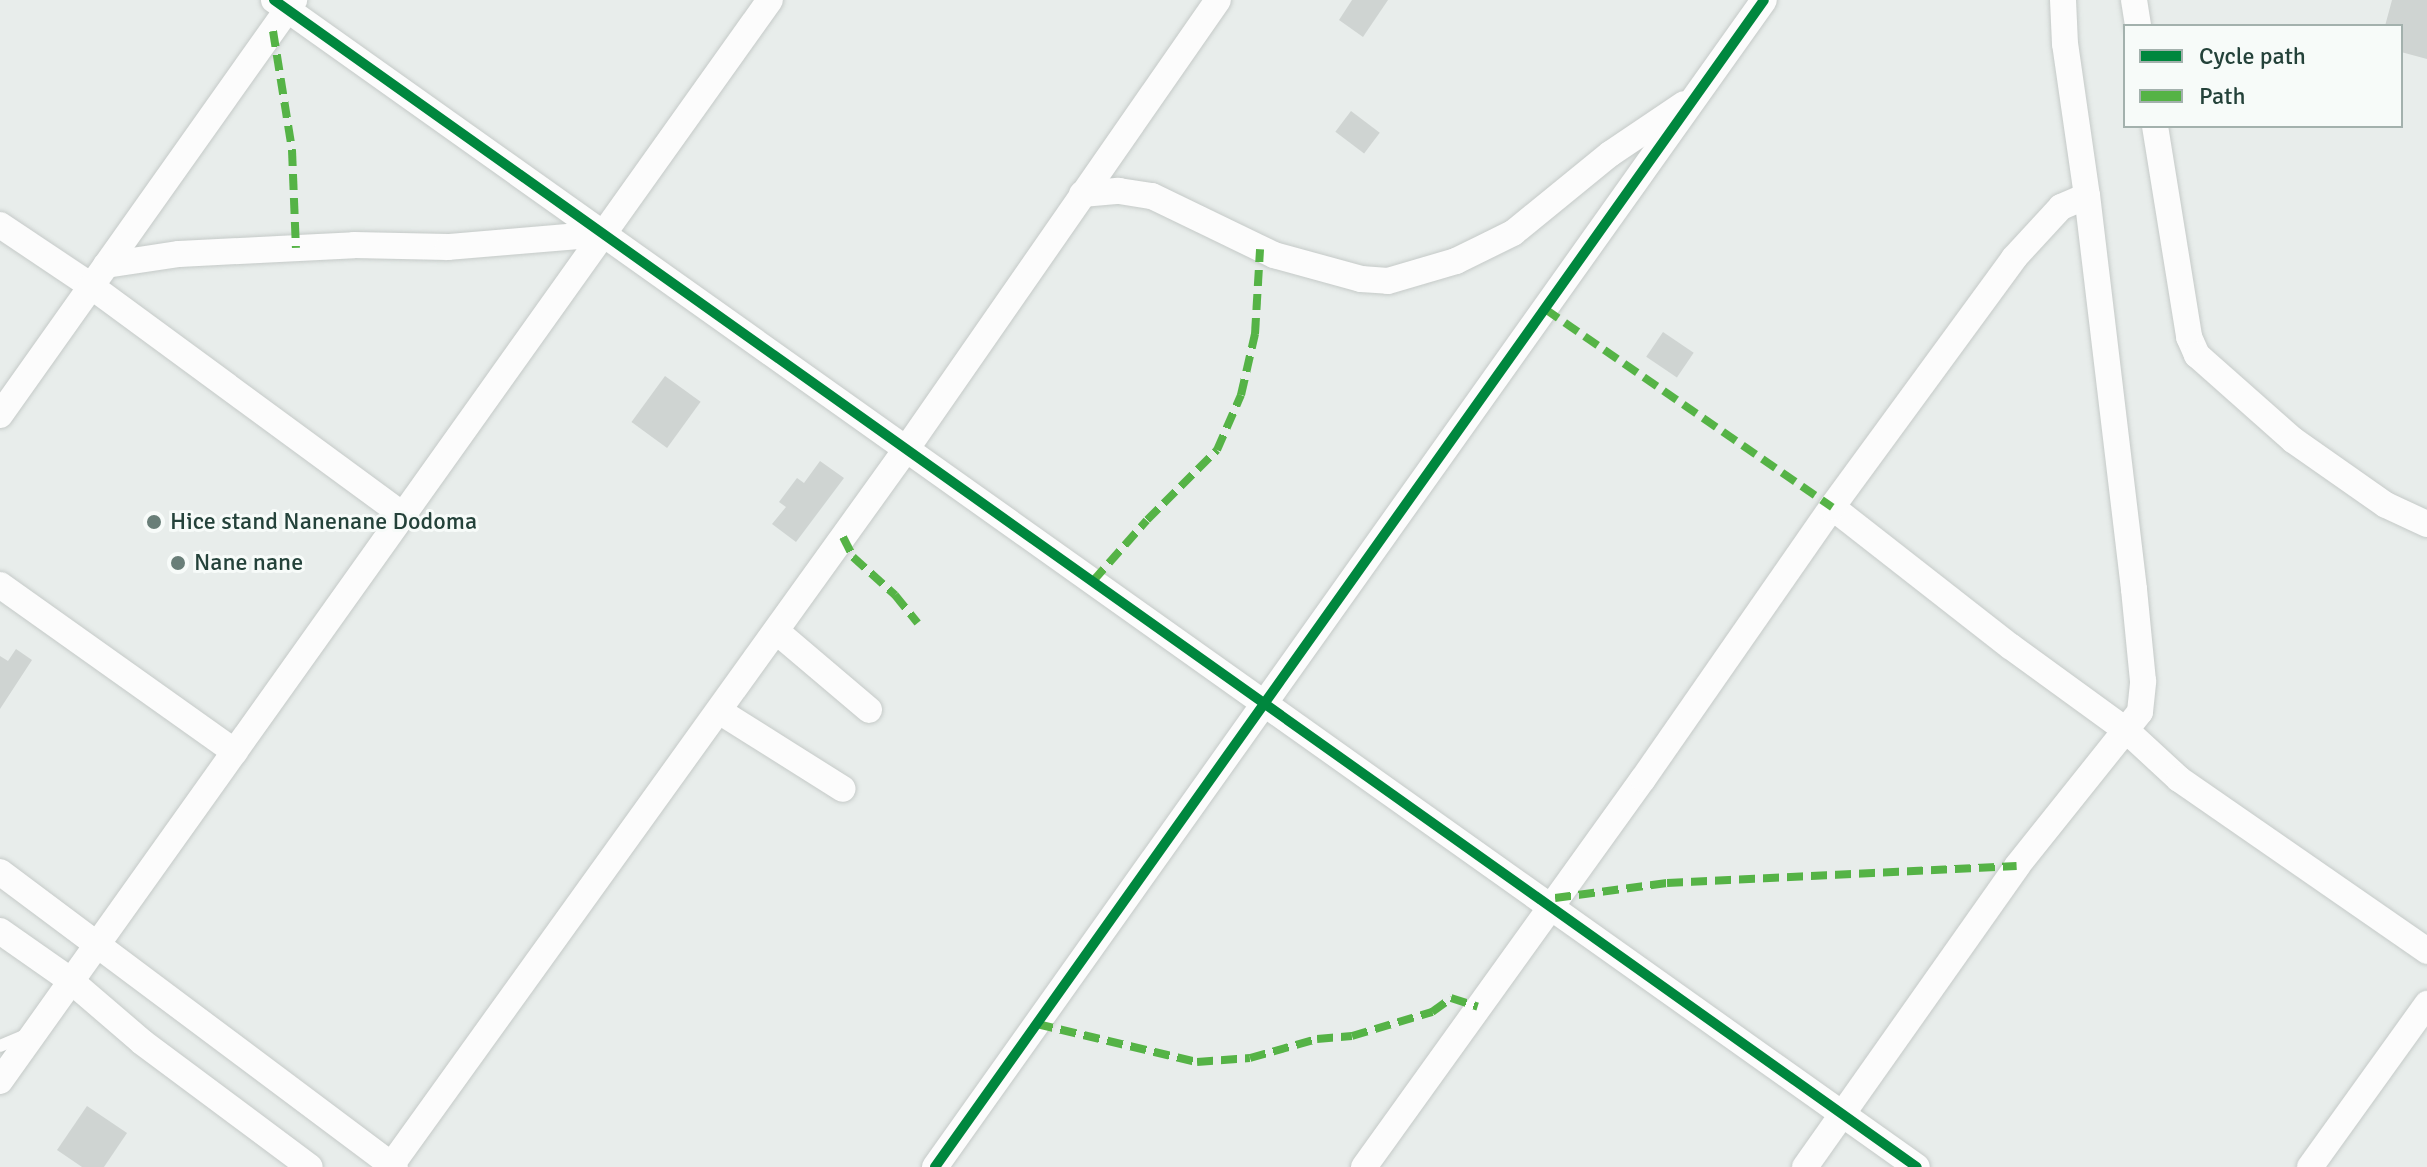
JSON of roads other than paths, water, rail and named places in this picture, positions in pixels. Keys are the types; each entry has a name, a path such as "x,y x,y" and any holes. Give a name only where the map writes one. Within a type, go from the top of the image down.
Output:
{"street":[{"path":"0,1081 770,0"},
{"path":"0,872 392,1166 907,448 1218,0"},
{"path":"935,1167 1764,0"},
{"path":"1805,1167 1999,890 2140,712 2143,681 2087,196 2065,44 2063,0"},
{"path":"2134,0 2138,24"},
{"path":"0,415 286,3 604,234 1917,1167"},
{"path":"1082,194 1119,191 1152,196 1274,255 1361,279 1388,281 1456,261 1513,233 1610,154 1694,98"},
{"path":"2155,128 2189,337 2197,355 2293,440 2386,505 2427,524"},
{"path":"1364,1167 1643,779 1832,507 2014,258 2061,207 2087,196"},
{"path":"0,225 99,275 403,515"},
{"path":"99,275 179,254 354,245 448,247 604,234"},
{"path":"1832,507 2010,646 2127,731 2179,779 2427,951"},
{"path":"0,585 235,752"},
{"path":"776,631 869,710"},
{"path":"719,711 843,789"},
{"path":"0,931 70,980 142,1042 310,1167"},
{"path":"2310,1167 2427,1004"}],"lane":[{"path":"0,1046 35,1032"}],"place":[{"name":"Hice stand Nanenane Dodoma","path":"154,522"},
{"name":"Nane nane","path":"178,563"}]}
